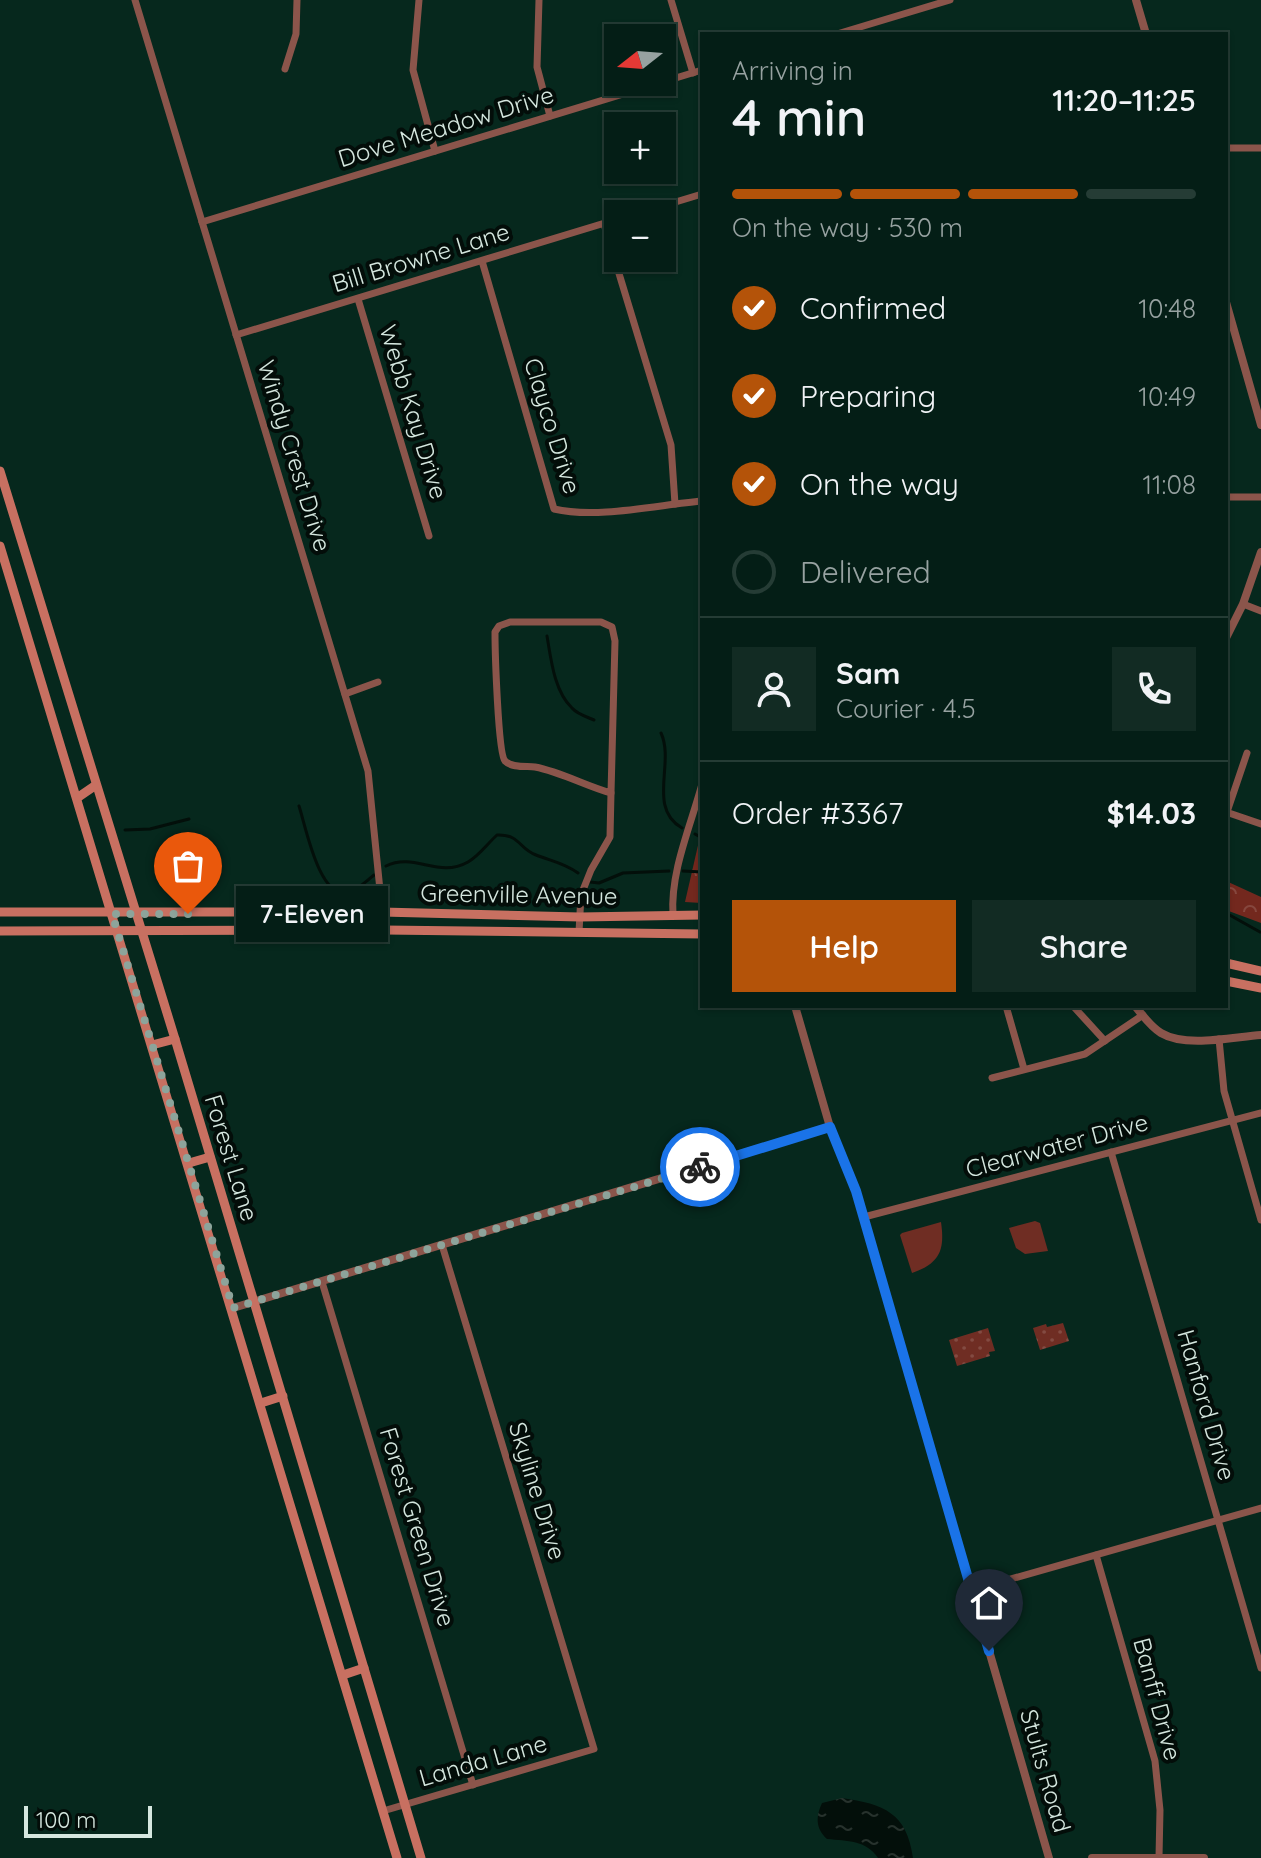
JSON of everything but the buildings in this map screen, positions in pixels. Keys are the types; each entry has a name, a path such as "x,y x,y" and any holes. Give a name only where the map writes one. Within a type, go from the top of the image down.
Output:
{"main road":[{"name":"Forest Lane","path":"1,477 175,1039 421,1858"},
{"name":"Forest Lane","path":"0,546 397,1858"},
{"path":"15,597 36,591"},
{"path":"44,691 65,684"},
{"path":"77,798 96,785"},
{"name":"Greenville Avenue","path":"0,912 382,912 580,917 700,915"},
{"path":"249,931 263,924 300,922 307,912"},
{"name":"Greenville Avenue","path":"0,931 384,930 700,934"},
{"path":"1228,963 1261,971"},
{"path":"1228,981 1261,988"},
{"path":"152,1045 175,1039"},
{"path":"189,1163 210,1157"},
{"path":"261,1403 283,1396"},
{"path":"343,1675 364,1668"}],"street":[{"name":"Windy Crest Drive","path":"135,0 368,771 384,930"},
{"path":"285,69 296,34 297,0"},
{"path":"419,0 413,70 435,151"},
{"path":"539,0 537,67 550,116"},
{"path":"671,0 693,73"},
{"path":"844,32 950,0"},
{"path":"1136,0 1145,32"},
{"name":"Dove Meadow Drive","path":"202,222 700,71"},
{"path":"1228,148 1261,148"},
{"path":"676,202 700,195"},
{"name":"Bill Browne Lane","path":"236,335 604,224"},
{"name":"Clayco Drive","path":"482,261 554,509 568,512 700,501"},
{"path":"619,272 671,445 675,504"},
{"name":"Webb Kay Drive","path":"358,299 429,536"},
{"path":"1228,309 1261,425"},
{"path":"1228,497 1261,497"},
{"path":"1228,634 1243,604 1261,552"},
{"path":"1243,604 1261,611"},
{"path":"579,932 581,895 610,837 615,641 612,627 601,622 510,622 499,626 495,632 495,682 501,727 500,751 505,761 535,767 611,793"},
{"path":"345,694 378,682"},
{"path":"1228,809 1247,753"},
{"path":"673,915 677,876 700,791"},
{"path":"1228,812 1261,824"},
{"name":"Stults Road","path":"796,1008 830,1127 864,1217 1049,1858"},
{"path":"1007,1008 1024,1069"},
{"path":"1075,1008 1105,1041"},
{"path":"1137,1008 1162,1034 1174,1038 1219,1039 1261,1035"},
{"path":"992,1078 1085,1054 1143,1015"},
{"path":"1219,1039 1224,1091 1261,1220"},
{"name":"Clearwater Drive","path":"864,1217 1261,1113"},
{"path":"233,1308 830,1127"},
{"name":"Hanford Drive","path":"1111,1152 1261,1668"},
{"name":"Skyline Drive","path":"442,1245 594,1749"},
{"name":"Forest Green Drive","path":"322,1282 473,1785"},
{"path":"972,1590 1261,1508"},
{"name":"Banff Drive","path":"1096,1555 1155,1761 1160,1810 1159,1857"},
{"name":"Landa Lane","path":"383,1811 594,1749"},
{"path":"1092,1858 1204,1858"}],"shaded area":[{"path":"1035,1221 1040,1223 1048,1251 1025,1254 1016,1248 1009,1228"},
{"path":"941,1222 941,1248 935,1260 912,1273 900,1235"},
{"path":"1063,1323 1069,1341 1040,1350 1033,1328"},
{"path":"988,1328 995,1351 989,1352 990,1356 957,1366 949,1340"}],"green space":[{"path":"700,837 700,903 685,902"},
{"path":"1228,882 1261,897 1261,923 1228,911"}],"water":[{"path":"842,1798 870,1804 891,1813 905,1830 913,1858 878,1858 862,1845 827,1839 819,1826 820,1808 822,1803"}],"waterway":[{"path":"547,636 561,693 574,710 594,720"},
{"path":"661,733 666,809 682,828"},
{"path":"299,806 315,860 329,885 338,892 348,893 374,875"},
{"path":"125,830 150,829 189,819"},
{"path":"695,834 700,837"},
{"path":"386,866 407,862 447,868 457,866 480,853 497,835 505,835 530,852 578,873"},
{"path":"590,882 599,883 623,873 669,871"},
{"path":"683,871 700,872"},
{"path":"1228,914 1260,932"}],"way so far":[{"path":"188,914 112,914 233,1308 700,1167"}],"place":[{"name":"7-Eleven","path":"188,914"}],"route":[{"path":"700,1167 830,1127 856,1191 989,1651"}]}
